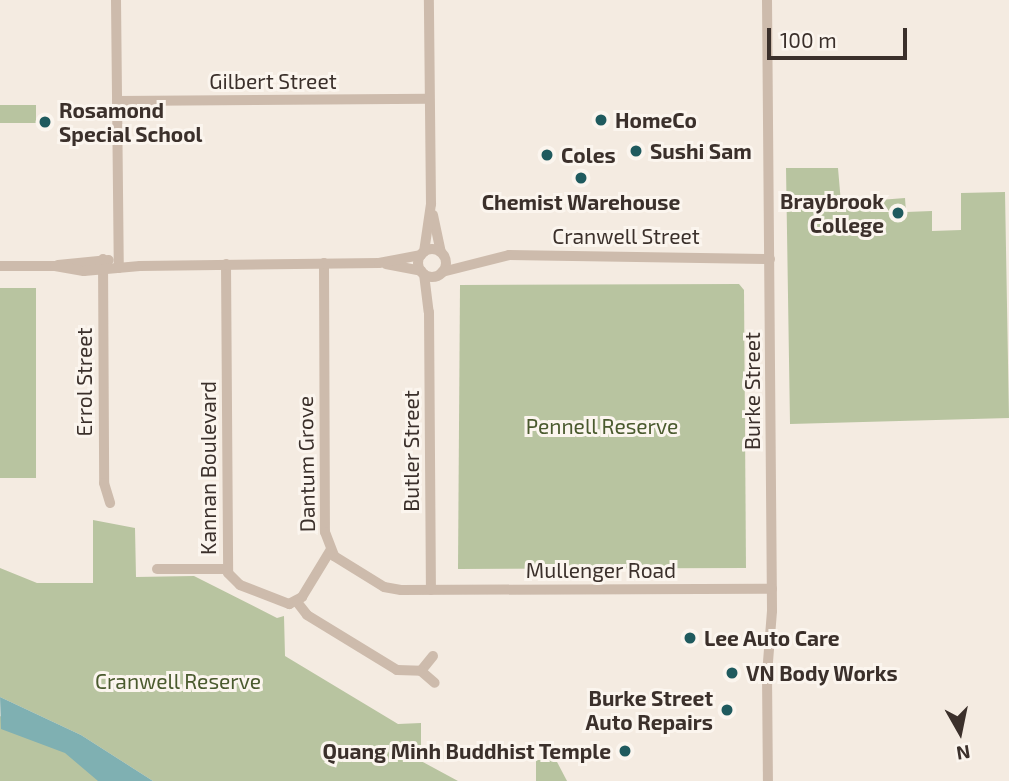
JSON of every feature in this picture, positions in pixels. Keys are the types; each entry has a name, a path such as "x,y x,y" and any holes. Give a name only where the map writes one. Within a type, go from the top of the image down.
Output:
{"street":[{"path":"116,0 118,264"},
{"path":"0,266 379,263 423,253 431,204 429,0"},
{"name":"Burke Street","path":"767,0 772,589 768,781"},
{"name":"Gilbert Street","path":"117,101 429,99"},
{"path":"431,204 442,254"},
{"name":"Cranwell Street","path":"423,253 482,259 527,255 770,259"},
{"name":"Butler Street","path":"423,253 422,272 429,312 431,590"},
{"name":"Butler Street","path":"429,312 441,273 442,254"},
{"name":"Cranwell Street","path":"441,273 482,259"},
{"path":"379,263 441,273"},
{"name":"Kannan Boulevard","path":"226,264 228,569 230,578 240,585 278,603 297,602"},
{"name":"Dantum Grove","path":"324,264 325,532 330,551 384,587 431,590"},
{"name":"Errol Street","path":"103,265 104,483 110,503"},
{"path":"330,551 297,602 307,615 397,670 421,671 435,683"},
{"path":"157,569 228,569"},
{"name":"Mullenger Road","path":"431,590 772,589"},
{"path":"421,671 433,656"}],"green space":[{"path":"0,105 36,105 36,123 0,123"},
{"path":"786,168 838,168 841,203 905,198 906,212 932,211 932,231 961,230 961,193 1005,192 1009,418 790,424"},
{"name":"Pennell Reserve","path":"739,284 744,290 746,568 458,569 460,285"},
{"path":"0,288 36,288 36,478 0,478"},
{"name":"Cranwell Reserve","path":"93,520 135,528 136,577 194,576 277,618 284,616 285,656 398,724 421,723 421,761 458,781 153,781 81,735 0,697 0,568 37,583 93,583"},
{"path":"0,716 118,781 0,781"},
{"path":"536,760 556,760 567,781 536,781"}],"water":[{"path":"0,697 81,735 153,781 98,781 65,753 1,729"}],"place":[{"name":"HomeCo","path":"601,120"},
{"name":"Rosamond Special School","path":"45,122"},
{"name":"Sushi Sam","path":"636,151"},
{"name":"Coles","path":"547,155"},
{"name":"Chemist Warehouse","path":"581,178"},
{"name":"Braybrook College","path":"898,213"},
{"name":"Lee Auto Care","path":"690,638"},
{"name":"VN Body Works","path":"732,673"},
{"name":"Burke Street Auto Repairs","path":"727,710"},
{"name":"Quang Minh Buddhist Temple","path":"625,751"}]}
